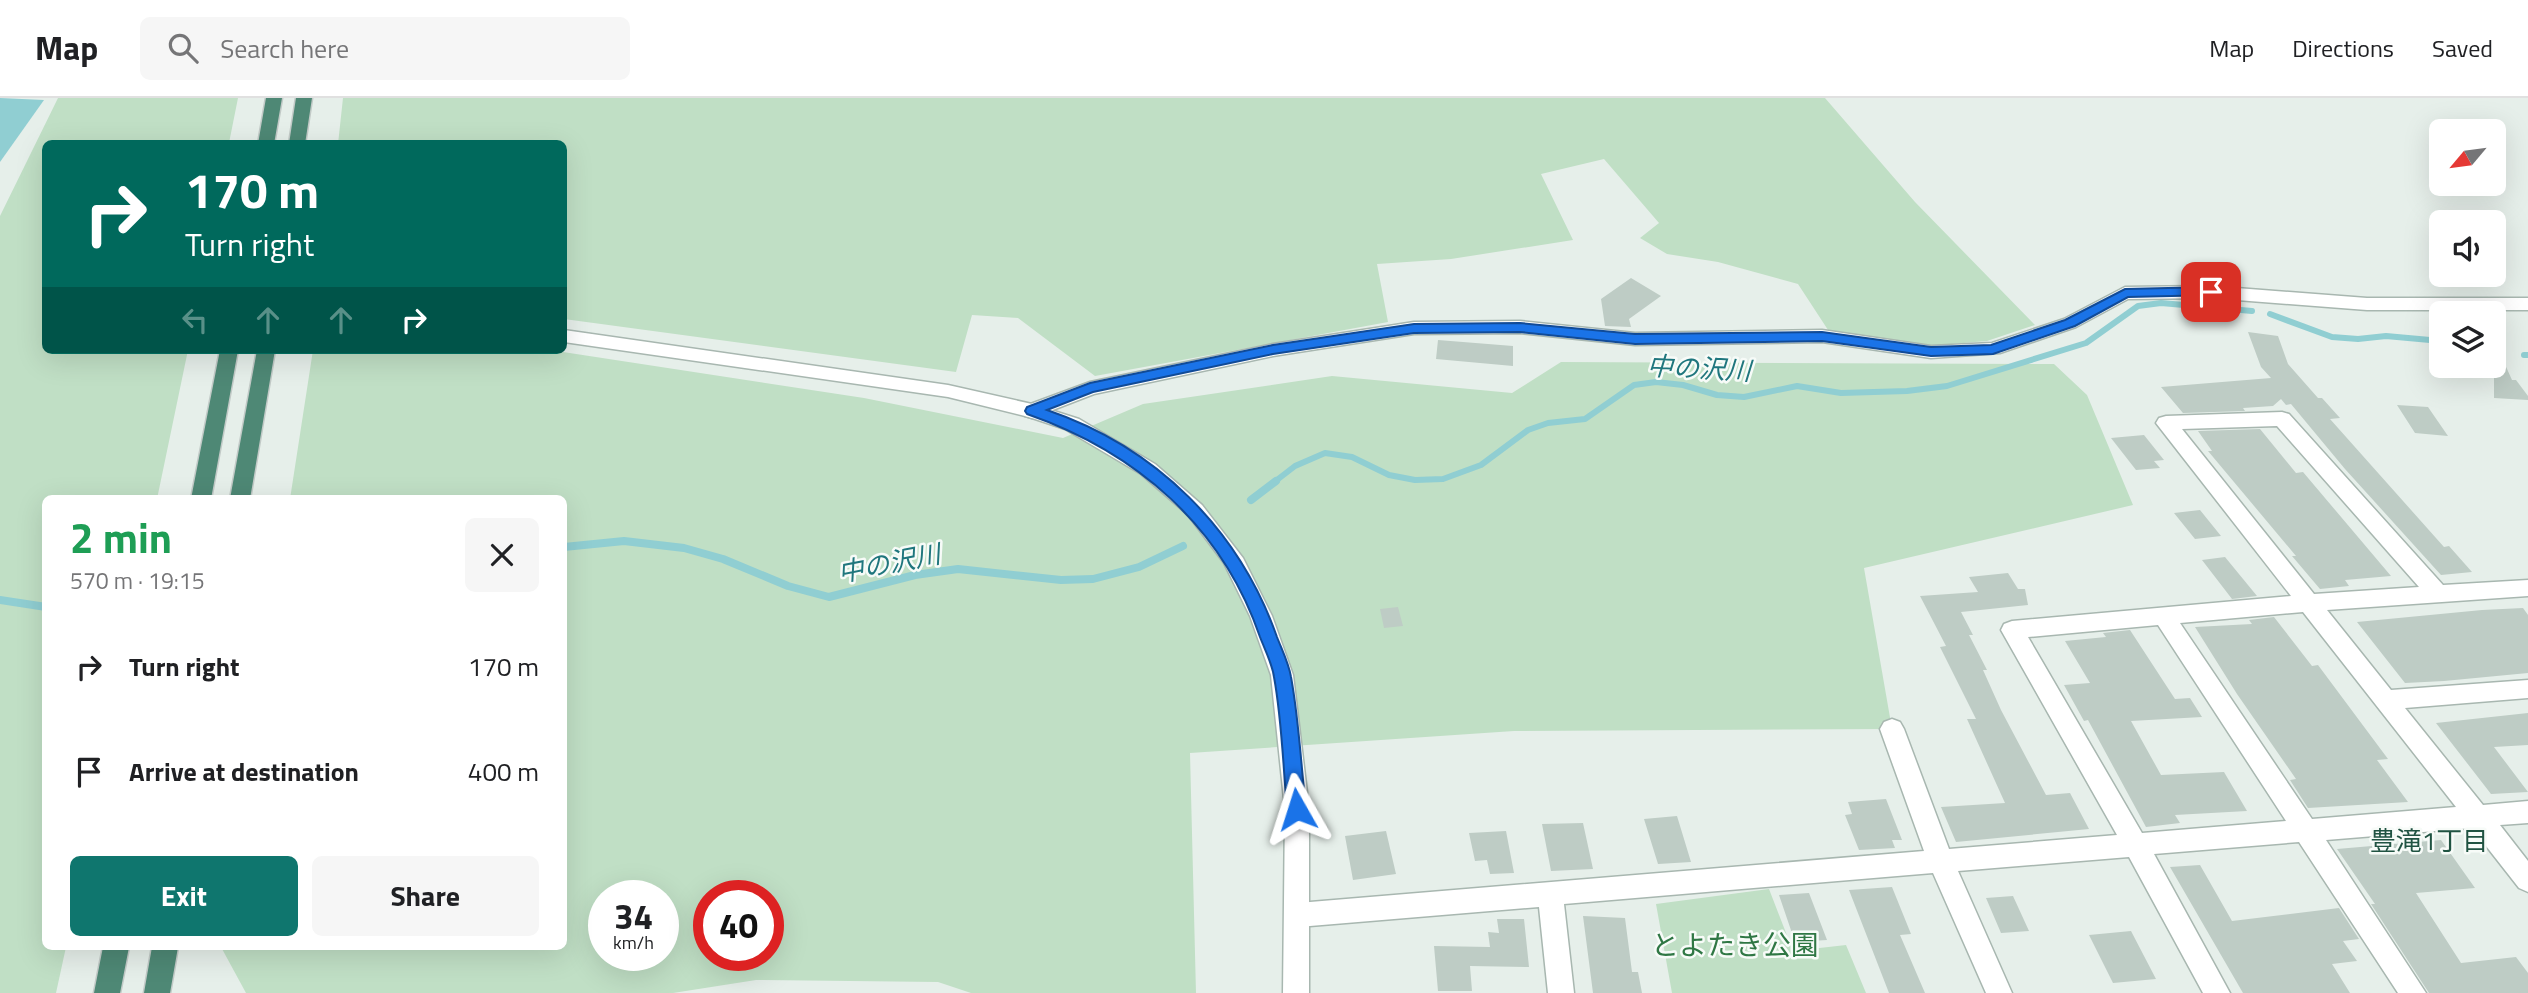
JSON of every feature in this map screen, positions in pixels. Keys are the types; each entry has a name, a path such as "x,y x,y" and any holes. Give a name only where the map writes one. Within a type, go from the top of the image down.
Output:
{"highway":[{"path":"268,140 275,98"},
{"path":"298,140 304,98"},
{"path":"202,495 228,354"},
{"path":"241,495 265,354"},
{"path":"107,993 115,950"},
{"path":"157,993 164,950"}],"street":[{"path":"1032,411 1090,388 1273,350 1414,328 1520,327 1635,339 1822,336 1931,352 1993,349 2070,323 2125,293 2211,292 2367,304 2528,304"},
{"path":"567,336 948,391 1032,411 1072,424 1148,470 1195,510 1232,558 1261,616 1282,675 1297,809 1296,993"},
{"path":"2439,594 2282,419 2166,424 2528,880"},
{"path":"2217,993 2012,630 2307,603 2528,588"},
{"path":"2165,618 2413,993"},
{"path":"2384,700 2528,689"},
{"path":"1892,729 1940,860 1999,993"},
{"path":"1298,915 2528,812"},
{"path":"1550,892 1561,993"}],"green space":[{"path":"58,98 238,98 230,140 42,140 42,354 187,354 158,495 42,495 42,950 65,950 56,993 0,993 0,216"},
{"path":"343,98 1825,98 1915,202 2035,325 1987,341 1928,346 1830,333 1798,284 1718,262 1667,254 1640,238 1659,223 1604,159 1541,174 1573,240 1451,259 1377,264 1388,322 1095,376 1018,318 972,315 956,372 567,319 567,140 338,140"},
{"path":"567,353 864,398 1063,438 1143,404 1332,376 1512,393 1561,362 2054,364 2087,395 2133,505 1864,568 1892,729 1514,731 1190,753 1196,993 971,993 938,982 756,980 673,993 246,993 223,950 567,950 567,495 291,495 312,354"},
{"name":"とよたき公園","path":"1769,889 1793,951 1846,945 1866,993 1672,993 1656,904"}],"water":[{"path":"0,98 44,100 0,162"}],"building":[{"path":"1631,278 1661,296 1629,319 1631,327 1605,326 1601,299"},
{"path":"2248,332 2278,336 2288,364 2340,418 2330,419 2444,547 2449,546 2472,572 2441,575 2345,469 2291,404 2286,405 2281,399 2273,406 2243,408 2245,411 2183,413 2161,387 2271,378 2261,367"},
{"path":"1438,340 1513,346 1513,366 1436,359"},
{"path":"2506,367 2512,380 2516,380 2528,400 2494,398 2494,378 2506,378"},
{"path":"2397,405 2428,407 2448,436 2415,433"},
{"path":"2260,429 2296,473 2303,472 2391,576 2345,580 2349,586 2320,589 2292,556 2296,556 2208,451 2212,451 2198,431"},
{"path":"2144,435 2164,460 2154,461 2160,468 2136,470 2111,438"},
{"path":"2200,510 2221,536 2195,539 2174,513"},
{"path":"2225,557 2257,596 2232,599 2202,560"},
{"path":"2008,573 2018,589 2025,589 2028,605 1961,612 1973,635 1969,635 1987,670 1983,670 2001,710 2046,795 2070,793 2089,829 1956,842 1941,807 2005,803 1967,719 1976,719 1940,647 1946,646 1920,596 1978,592 1969,577"},
{"path":"1398,607 1403,626 1384,628 1380,609"},
{"path":"2523,608 2528,615 2528,673 2444,681 2405,683 2357,622 2482,610"},
{"path":"2274,617 2312,666 2318,665 2388,759 2377,760 2408,802 2308,808 2290,780 2296,779 2195,627 2252,624 2249,620"},
{"path":"2130,630 2175,699 2190,698 2202,717 2131,721 2161,775 2224,772 2247,811 2175,815 2180,823 2146,827 2088,720 2084,721 2064,685 2090,683 2065,641 2106,637 2103,633"},
{"path":"2528,713 2528,745 2494,747 2528,792 2491,794 2436,723"},
{"path":"1886,799 1902,840 1892,840 1895,848 1859,850 1845,815 1852,814 1848,802"},
{"path":"1677,816 1691,862 1658,864 1644,819"},
{"path":"1583,823 1593,869 1551,871 1542,824"},
{"path":"1386,831 1396,874 1353,880 1345,836"},
{"path":"1506,831 1514,873 1490,874 1487,860 1475,861 1469,833"},
{"path":"2441,840 2475,888 2416,893 2461,963 2516,957 2528,973 2528,993 2429,993 2371,904 2375,904 2337,849"},
{"path":"2200,865 2232,921 2339,908 2359,939 2343,941 2357,961 2332,964 2350,993 2243,993 2170,867"},
{"path":"1892,887 1911,934 1900,935 1925,993 1889,993 1849,890"},
{"path":"1809,893 1827,940 1795,942 1779,895"},
{"path":"2013,896 2029,931 2001,933 1986,898"},
{"path":"1583,916 1625,918 1632,972 1638,972 1642,993 1593,993"},
{"path":"1497,919 1524,919 1529,967 1470,966 1472,991 1438,991 1434,946 1490,947 1488,932 1499,933"},
{"path":"2131,931 2156,979 2113,983 2089,935"}],"waterway":[{"name":"中の沢川","path":"1273,483 1295,466 1325,453 1352,457 1389,475 1415,480 1443,479 1481,465 1528,430 1548,423 1585,419 1634,385 1656,382 1683,385 1717,395 1744,397 1797,386 1841,393 1907,391 1947,386 2086,343 2138,306 2161,303 2252,311"},
{"name":"中の沢川","path":"2270,314 2332,337 2358,339 2386,336 2429,340"},
{"name":"中の沢川","path":"1251,500 1276,481"},
{"name":"中の沢川","path":"567,547 624,541 684,548 723,559 788,586 829,597 915,575 958,569 1061,580 1093,579 1139,567 1183,546"},
{"name":"中の沢川","path":"0,600 42,606"}],"district":[{"name":"豊滝1丁目","path":"2429,840"}],"route":[{"path":"1297,809 1282,675 1261,616 1232,558 1195,510 1148,470 1072,424 1032,411 1090,388 1273,350 1414,328 1520,327 1635,339 1822,336 1931,352 1993,349 2070,323 2125,293 2211,292"}]}
